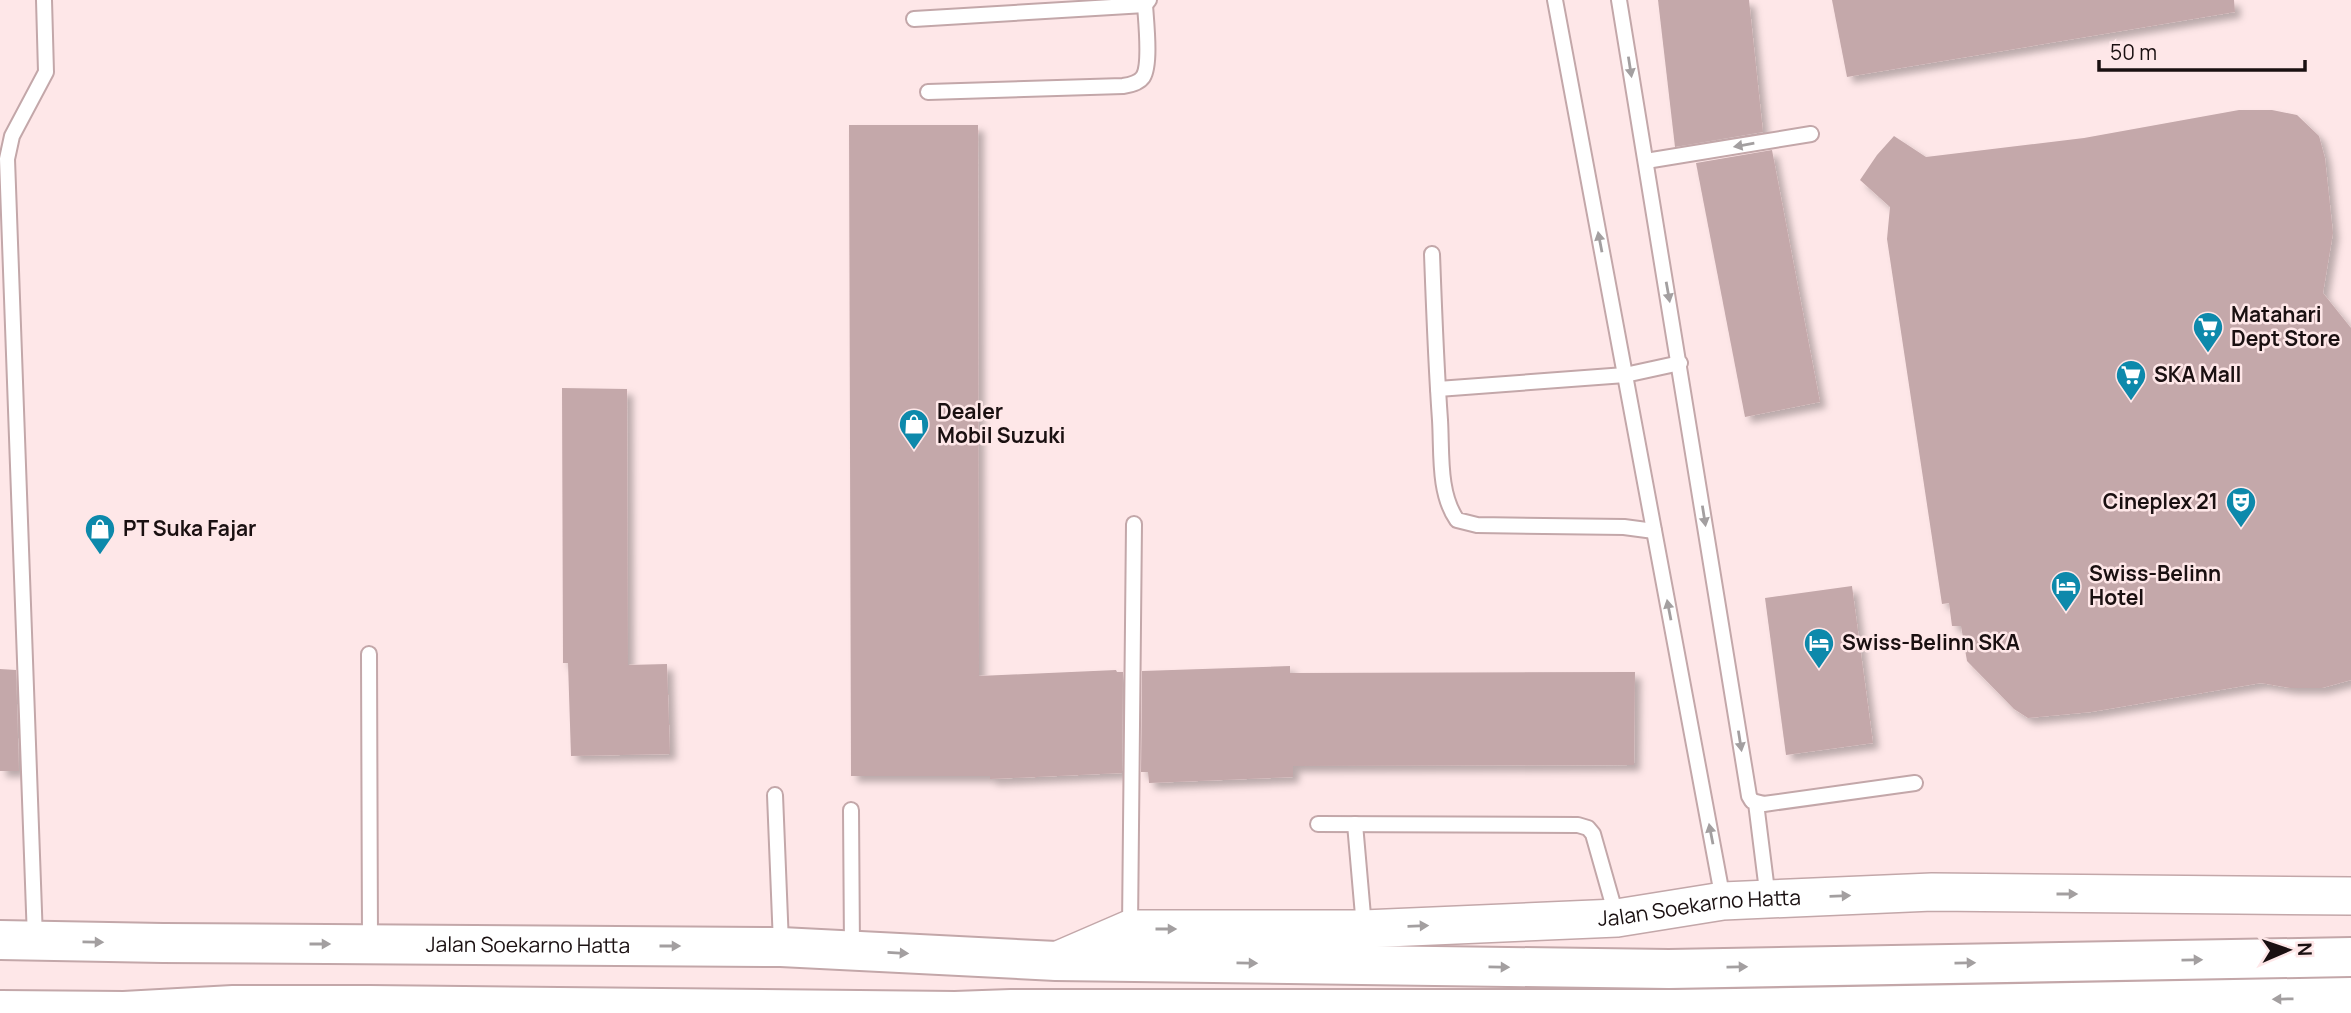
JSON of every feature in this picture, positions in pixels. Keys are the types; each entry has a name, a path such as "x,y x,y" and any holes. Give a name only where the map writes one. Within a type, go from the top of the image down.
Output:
{"main road":[{"name":"Jalan Soekarno Hatta","path":"18,940 781,947 1056,961 1669,969 2351,957"},
{"path":"0,1010 1675,1009 2351,998"}],"street":[{"name":"Jalan Soekarno Hatta","path":"1056,961 1130,929 1364,929 1617,918 1723,901 1932,892 2351,896"},
{"path":"975,1011 1063,1012"}],"lane":[{"path":"18,940 7,159 12,136 46,72 44,0"},
{"path":"1555,0 1723,901"},
{"path":"1619,0 1749,796 1752,801 1764,804 1915,783"},
{"path":"914,19 1147,3 1147,67 1142,78 1133,84 928,92"},
{"path":"1646,161 1811,134"},
{"path":"1432,254 1437,389 1447,497 1457,520 1477,525 1624,527 1654,531"},
{"path":"1437,389 1625,375 1680,363"},
{"path":"1130,929 1134,524"},
{"path":"369,654 370,944"},
{"path":"775,795 781,947"},
{"path":"1756,803 1768,899"},
{"path":"851,810 852,950"},
{"path":"1318,824 1578,825 1588,828 1595,840 1617,918"},
{"path":"1355,824 1364,929"}],"building":[{"path":"1658,0 1749,0 1763,132 1675,147"},
{"path":"1832,0 2234,0 2235,12 1847,77"},
{"name":"SKA Mall","path":"2239,110 2272,110 2297,115 2319,136 2325,158 2333,233 2323,293 2351,328 2351,680 2322,688 2290,688 2261,683 2091,712 2028,718 2014,709 1967,661 1961,626 1952,626 1949,603 1942,604 1887,239 1890,207 1860,180 1894,136 1926,157 2084,138"},
{"name":"Dealer Mobil Suzuki","path":"849,125 978,125 979,676 1116,670 1123,672 1122,773 990,779 990,776 851,776"},
{"path":"1772,150 1820,402 1745,417 1696,163"},
{"path":"562,388 627,389 628,665 667,664 670,754 571,756 568,663 563,663"},
{"name":"Swiss-Belinn SKA","path":"1852,586 1873,743 1786,755 1765,598"},
{"path":"1290,666 1290,673 1635,672 1634,765 1293,766 1293,777 1149,783 1148,772 1141,772 1142,671"},
{"path":"0,669 16,670 19,771 0,771"}],"place":[{"name":"Matahari Dept Store","path":"2208,354"},
{"name":"SKA Mall","path":"2131,402"},
{"name":"Dealer Mobil Suzuki","path":"914,451"},
{"name":"Cineplex 21","path":"2241,529"},
{"name":"PT Suka Fajar","path":"100,556"},
{"name":"Swiss-Belinn Hotel","path":"2066,613"},
{"name":"Swiss-Belinn SKA","path":"1819,670"}]}
